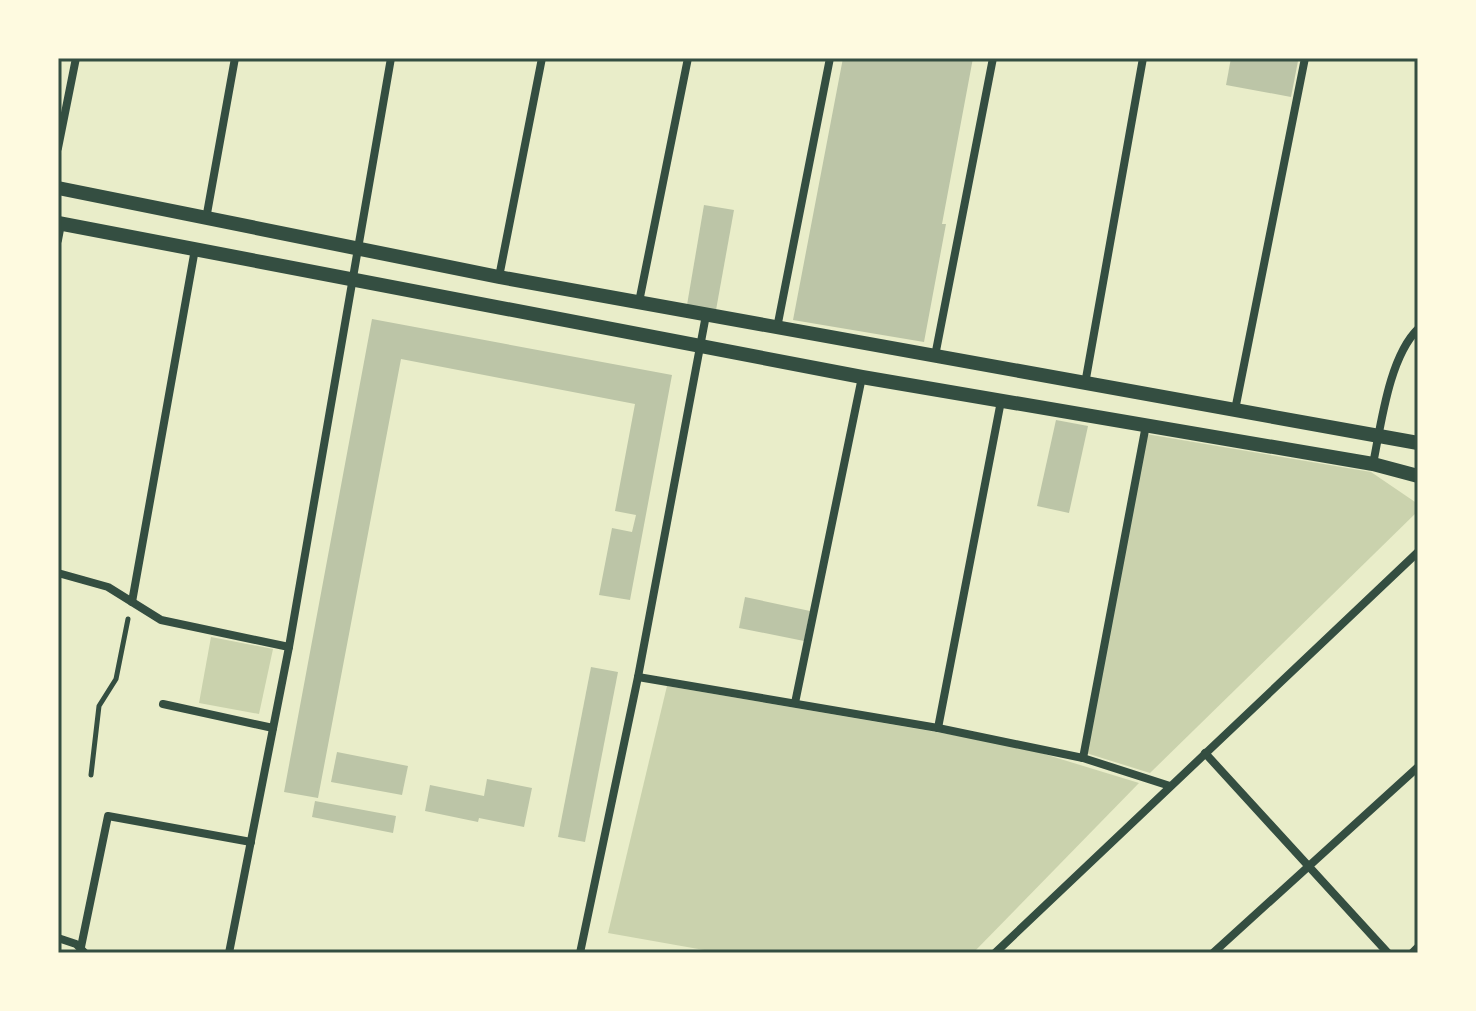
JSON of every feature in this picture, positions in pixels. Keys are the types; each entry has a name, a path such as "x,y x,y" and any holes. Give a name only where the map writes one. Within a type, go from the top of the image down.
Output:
{"street":[{"path":"58,148 76,58"},
{"path":"206,219 235,58"},
{"path":"229,953 289,647 391,58"},
{"path":"499,277 542,58"},
{"path":"639,302 688,58"},
{"path":"777,329 830,58"},
{"path":"935,356 993,58"},
{"path":"1085,384 1143,58"},
{"path":"1235,410 1305,58"},
{"path":"58,188 499,277 1418,443"},
{"path":"58,240 60,224 700,347 1373,464 1418,476"},
{"path":"132,602 195,249"},
{"path":"580,953 638,677 706,315"},
{"path":"1373,464 1398,359 1418,329"},
{"path":"795,703 862,377"},
{"path":"938,728 1001,401"},
{"path":"1083,758 1146,425"},
{"path":"995,953 1006,949 1170,786 1418,552"},
{"path":"58,573 108,587 161,620 289,647"},
{"path":"638,677 938,728 1083,758 1170,786"},
{"path":"163,704 273,728"},
{"path":"1205,753 1388,953"},
{"path":"1213,953 1418,767"},
{"path":"58,938 83,950 108,816 251,842"},
{"path":"1412,953 1418,947"}],"path":[{"path":"91,775 99,706 116,679 132,602"}],"green space":[{"path":"1146,434 1371,472 1418,504 1418,511 1150,773 1086,753"},
{"path":"211,637 273,649 259,714 199,703"},
{"path":"667,686 1018,746 1139,783 973,953 721,953 608,933"}],"building":[{"path":"843,58 973,58 924,342 793,320"},
{"path":"1231,58 1298,61 1291,97 1226,85"},
{"path":"704,205 734,210 716,310 687,305"},
{"path":"372,319 672,375 630,600 599,595 612,528 632,532 636,515 615,511 635,404 401,359 318,798 284,792"},
{"path":"1056,420 1088,426 1069,513 1037,506"},
{"path":"745,597 810,611 804,641 739,628"},
{"path":"591,667 618,672 585,842 558,837"},
{"path":"337,752 408,766 402,795 331,782"},
{"path":"487,779 532,788 524,827 479,818 478,822 425,811 430,785 484,796"},
{"path":"315,801 396,816 393,833 312,817"}]}
